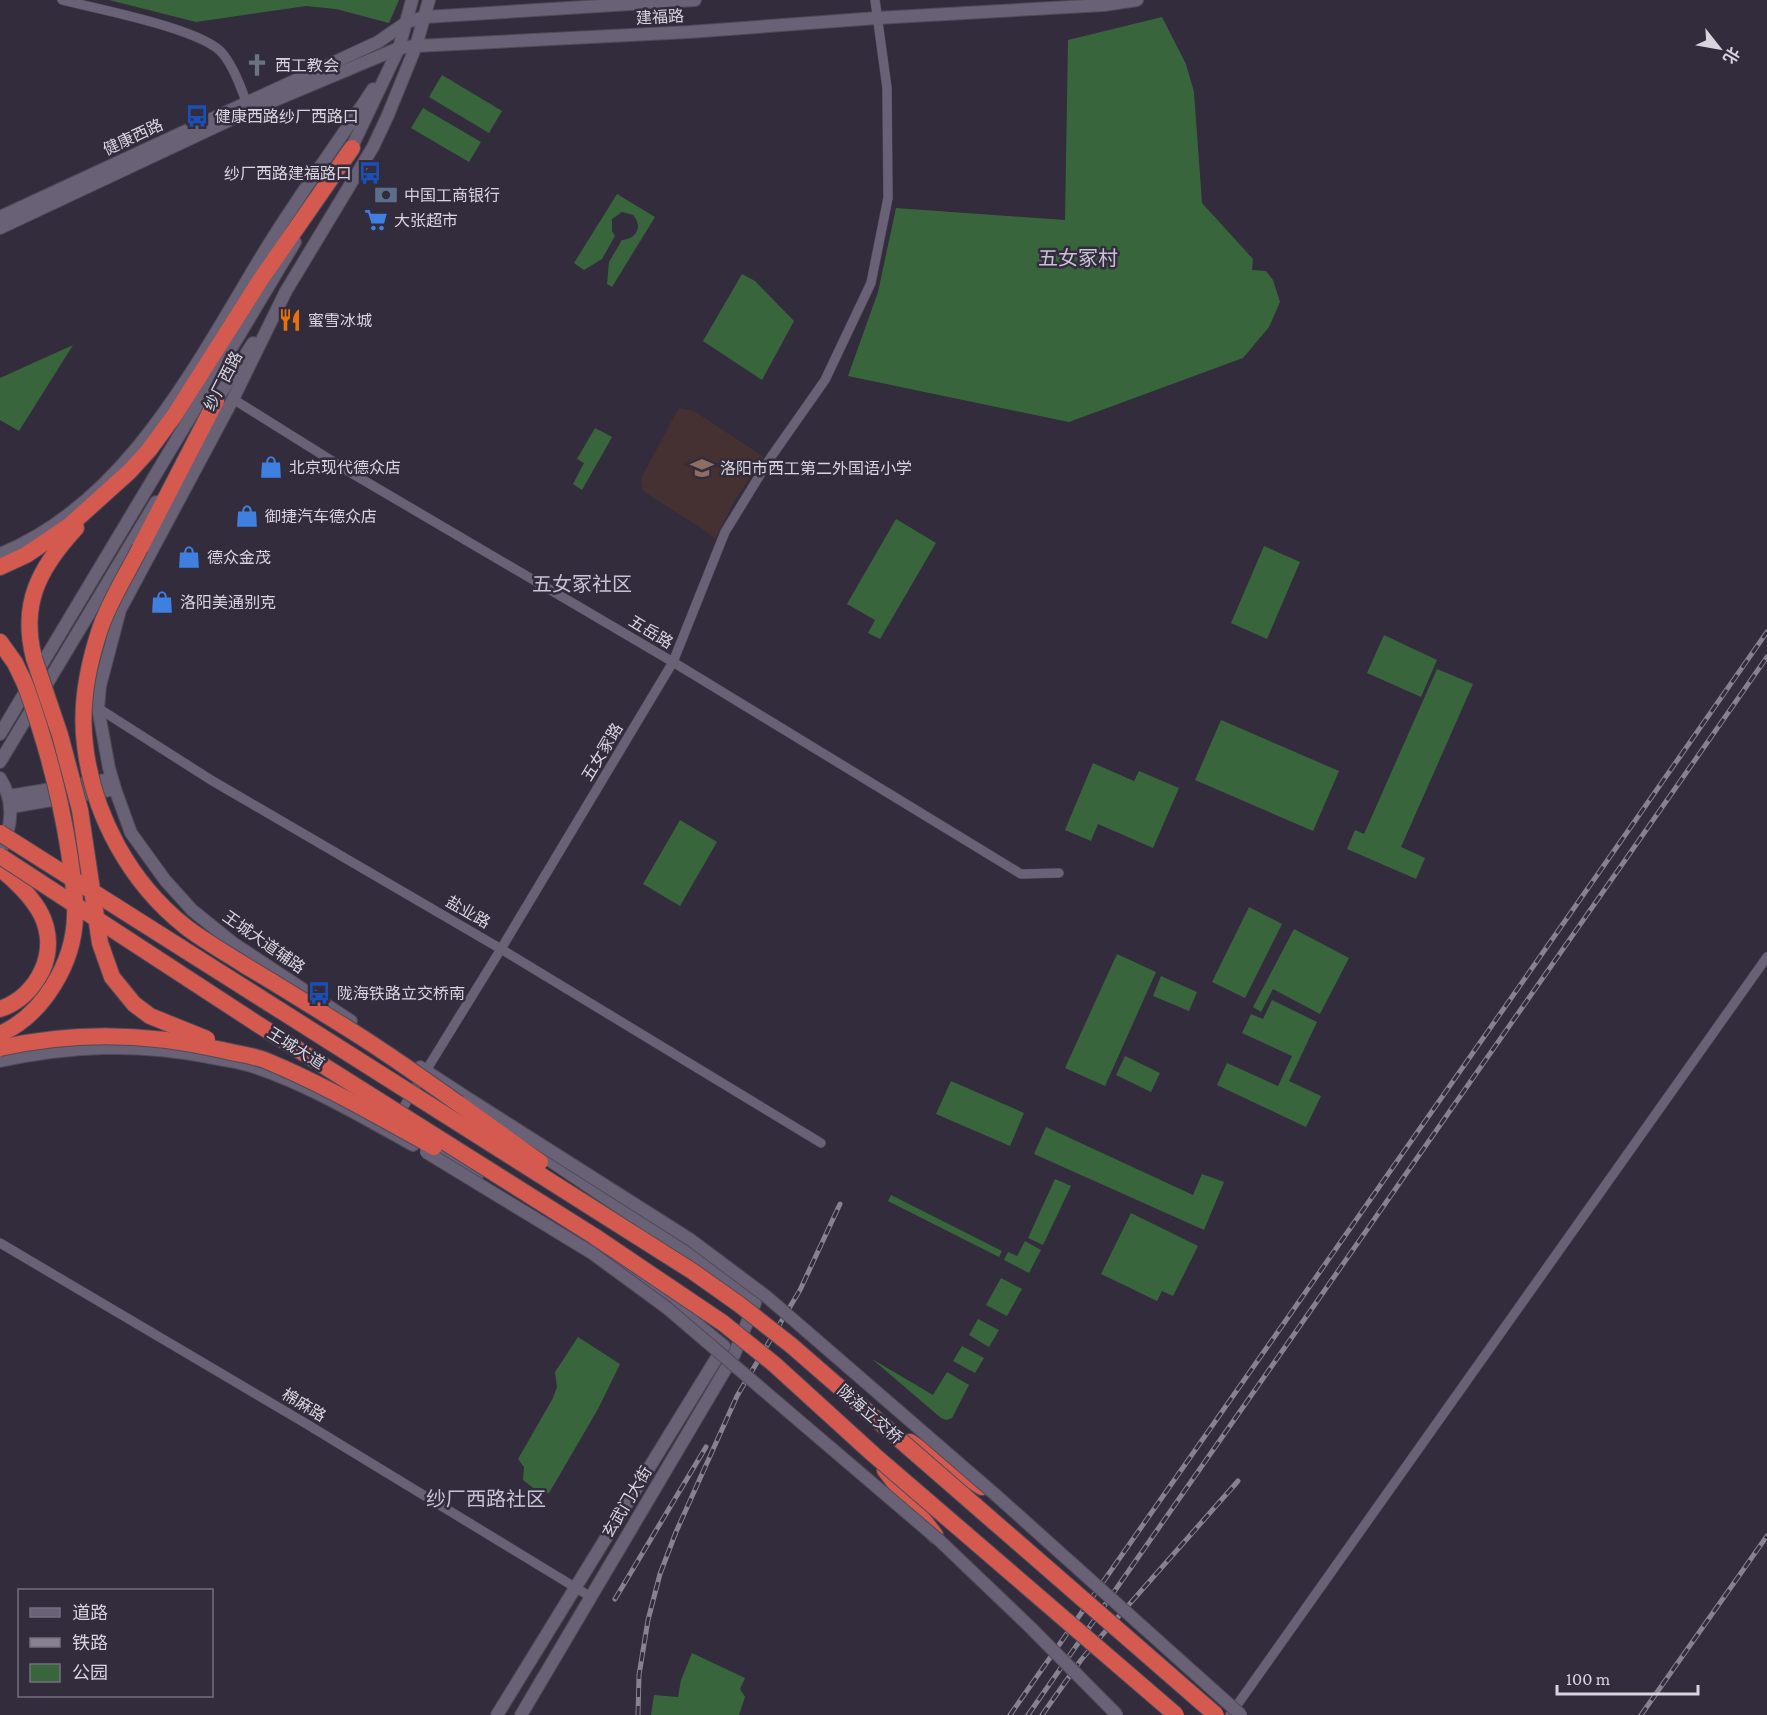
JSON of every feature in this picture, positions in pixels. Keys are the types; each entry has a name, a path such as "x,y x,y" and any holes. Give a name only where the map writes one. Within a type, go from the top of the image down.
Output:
{"highway":[{"path":"352,148 261,279 174,416 149,450 46,564 32,594 28,613 29,639 60,735 78,801 100,943 112,977 134,1004 150,1016 264,1060 336,1093 657,1277"},
{"path":"224,400 140,548 100,627 88,675 84,744 88,767 114,841 149,892 186,927 389,1054 692,1270"},
{"path":"0,567 26,555 69,526 130,471"},
{"path":"0,642 15,663 41,727 62,810 74,888 75,917 72,941 61,972 44,1000 14,1028 0,1034"},
{"path":"0,824 49,864"},
{"name":"王城大道","path":"0,833 499,1148"},
{"name":"王城大道","path":"0,854 259,1025 594,1236"},
{"path":"0,869 20,888 42,915 48,949 45,966 32,989 14,1003 0,1009"},
{"path":"3,1055 30,1041 107,1035 141,1037 202,1046 264,1060"},
{"name":"陇海立交桥","path":"499,1148 692,1270 740,1305 792,1347 1216,1715"},
{"name":"陇海立交桥","path":"594,1236 723,1323 774,1364 874,1455 1176,1715"},
{"path":"882,1425 998,1497"},
{"path":"874,1455 940,1542"},
{"path":"1121,1667 1168,1715"}],"main road":[{"name":"纱厂西路","path":"0,554 25,543 74,509 114,474 150,432 184,384 271,241 338,144 399,48 412,0"},
{"path":"0,764 66,652 224,400 286,291 373,147 416,46 429,0"},
{"name":"建福路","path":"407,22 425,17 695,0"},
{"name":"建福路","path":"399,48 689,32 1104,5 1137,0"},
{"name":"健康西路","path":"0,228 378,42 407,22"},
{"name":"健康西路","path":"0,217 248,107 399,48"},
{"path":"0,734 352,148 399,48"},
{"name":"纱厂西路","path":"114,784 98,708 100,686 120,610 224,400"},
{"path":"0,778 10,802 10,830 0,854"},
{"path":"10,802 114,784"},
{"name":"王城大道辅路","path":"114,784 131,833 165,880 192,910 233,943 426,1071 715,1256 767,1297 998,1497 1241,1715"},
{"path":"0,1014 3,1055 123,1046 154,1048 248,1065 277,1076 389,1131 592,1253 667,1308 940,1542 1039,1635 1117,1715"},
{"name":"玄武门大街","path":"426,1071 464,1102 683,1250 755,1304 734,1354 521,1715"},
{"name":"玄武门大街","path":"389,1131 429,1146 626,1269 670,1301 724,1346 497,1715"}],"street":[{"path":"62,0 184,31 208,41 223,54 248,107"},
{"name":"五女冢路","path":"389,1131 673,663 725,532 771,457 825,380 871,283 888,198 887,88 875,0"},
{"name":"五岳路","path":"224,400 673,663 1021,873 1059,873"},
{"name":"盐业路","path":"98,708 211,780 501,949 821,1143"},
{"path":"1230,1715 1767,957"},
{"name":"棉麻路","path":"0,1243 305,1423 591,1597"}],"shaded area":[{"name":"洛阳市西工第二外国语小学","path":"679,408 694,411 764,457 736,498 715,539 643,491 641,478"}],"green space":[{"path":"109,0 399,0 389,23 336,9 306,6 196,22"},
{"path":"1162,17 1186,64 1194,92 1202,203 1253,259 1252,270 1266,271 1273,280 1280,302 1269,327 1243,358 1069,422 848,376 878,292 896,208 1065,220 1068,40"},
{"path":"442,75 502,111 489,133 429,97"},
{"path":"423,108 481,142 469,162 411,128"},
{"path":"617,194 655,217 612,287 607,284 609,262 622,240 635,235 638,223 633,215 622,212 612,219 612,231 615,236 602,259 584,270 574,263"},
{"path":"742,274 755,281 794,321 762,380 703,341"},
{"path":"73,345 19,431 0,420 0,378"},
{"path":"595,428 612,437 582,490 573,484 584,463 577,459"},
{"path":"896,519 936,543 880,639 868,633 875,620 847,604"},
{"path":"1264,546 1300,562 1267,639 1231,623"},
{"path":"1384,635 1437,660 1421,697 1367,673"},
{"path":"1437,669 1473,684 1401,847 1425,858 1416,879 1347,849 1355,830 1364,834"},
{"path":"1221,720 1339,771 1313,831 1195,780"},
{"path":"1093,763 1134,781 1139,771 1179,788 1153,848 1098,824 1091,841 1065,830"},
{"path":"680,820 717,842 680,906 643,884"},
{"path":"1249,907 1282,924 1245,998 1212,982"},
{"path":"1294,929 1349,958 1320,1014 1273,989 1261,1012 1253,1007"},
{"path":"1117,954 1156,972 1105,1086 1065,1068"},
{"path":"1161,976 1197,992 1189,1011 1153,996"},
{"path":"1272,1000 1317,1022 1289,1081 1321,1096 1306,1127 1217,1085 1227,1063 1278,1086 1292,1056 1242,1033 1251,1014 1263,1019"},
{"path":"1125,1056 1160,1073 1151,1092 1116,1075"},
{"path":"951,1081 1024,1113 1010,1146 936,1114"},
{"path":"1046,1127 1193,1195 1202,1174 1224,1182 1204,1230 1034,1154"},
{"path":"1055,1179 1071,1186 1043,1245 1028,1238"},
{"path":"891,1195 1002,1251 999,1257 888,1201"},
{"path":"1131,1213 1198,1246 1173,1296 1162,1291 1157,1301 1101,1274"},
{"path":"1025,1241 1041,1250 1029,1273 1004,1260 1008,1252 1017,1256"},
{"path":"1001,1278 1022,1289 1007,1316 986,1305"},
{"path":"978,1319 999,1330 989,1347 969,1335"},
{"path":"578,1337 620,1364 598,1409 549,1493 541,1494 523,1480 524,1467 518,1459 553,1398 557,1387 555,1372"},
{"path":"962,1346 984,1358 975,1373 953,1361"},
{"path":"872,1359 933,1395 947,1372 969,1385 952,1418 947,1420 941,1418"},
{"path":"692,1653 745,1678 740,1689 745,1697 739,1715 651,1715 654,1695 678,1697 681,1680"}],"railway":[{"path":"1010,1715 1767,632"},
{"path":"1028,1715 1767,657"},
{"path":"638,1715 639,1675 648,1620 660,1574 676,1532 737,1396 800,1290 840,1204"},
{"path":"615,1599 706,1447"},
{"path":"1042,1715 1081,1660 1238,1481"},
{"path":"1641,1715 1767,1536"}],"place":[{"name":"西工教会","path":"257,65"},
{"name":"健康西路纱厂西路口","path":"197,116"},
{"name":"纱厂西路建福路口","path":"370,173"},
{"name":"中国工商银行","path":"386,195"},
{"name":"大张超市","path":"376,220"},
{"name":"蜜雪冰城","path":"290,320"},
{"name":"北京现代德众店","path":"271,467"},
{"name":"洛阳市西工第二外国语小学","path":"702,468"},
{"name":"御捷汽车德众店","path":"247,516"},
{"name":"德众金茂","path":"189,557"},
{"name":"洛阳美通别克","path":"162,602"},
{"name":"陇海铁路立交桥南","path":"319,993"}],"district":[{"name":"五女冢村","path":"1078,258"},
{"name":"五女冢社区","path":"582,584"},
{"name":"纱厂西路社区","path":"486,1499"}]}
